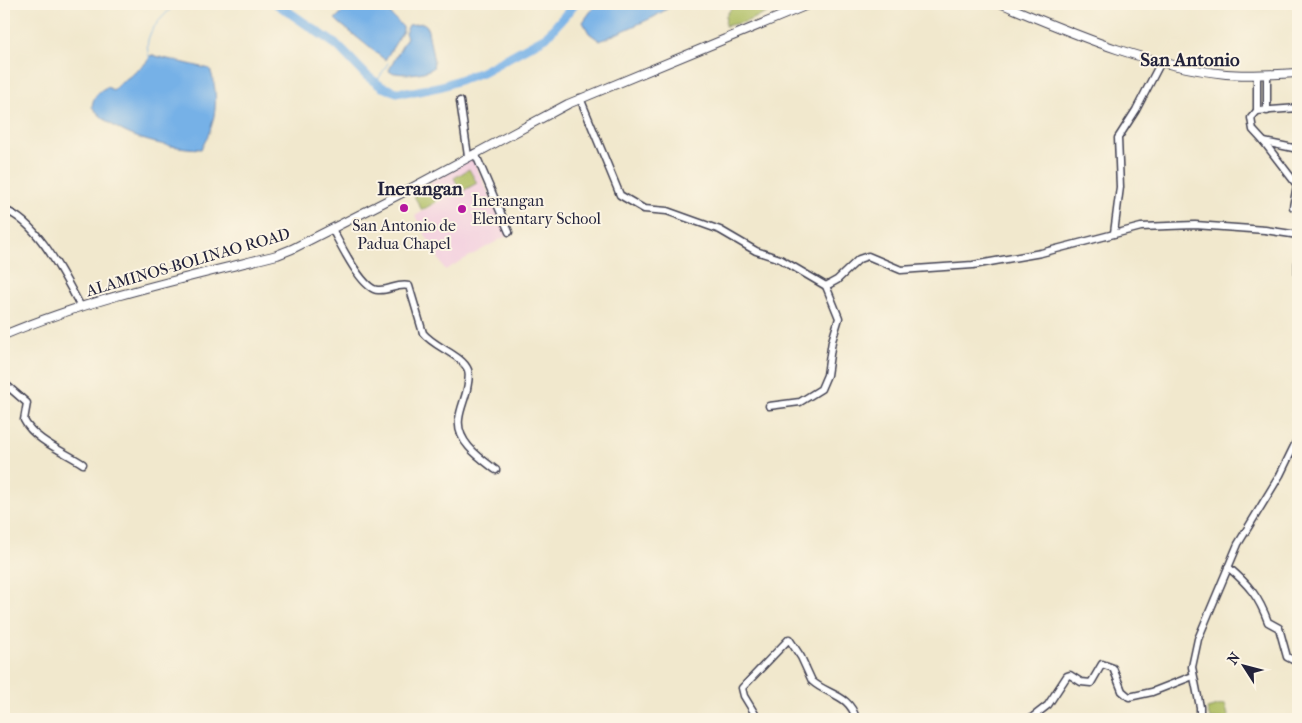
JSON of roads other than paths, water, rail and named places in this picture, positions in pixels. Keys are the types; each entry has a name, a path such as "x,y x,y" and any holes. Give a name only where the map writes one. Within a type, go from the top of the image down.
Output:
{"main road":[{"name":"ALAMINOS-BOLINAO ROAD","path":"4,335 81,307 191,275 277,255 402,194 471,154 580,98 810,4"},
{"path":"1002,4 1081,36 1160,62 1226,74 1267,75 1298,72"}],"street":[{"path":"1114,233 1120,187 1118,138 1146,93 1160,62"},
{"path":"1257,75 1257,111 1251,118 1252,129 1298,185 1293,207"},
{"path":"1267,75 1267,111"},
{"path":"580,98 606,157 620,195 624,200 644,210 671,212 720,230 756,251 780,259 826,286 839,318 832,341 827,375 821,389 800,402 769,406"},
{"path":"460,101 471,154 509,232"},
{"path":"1257,111 1298,108"},
{"path":"1264,142 1298,148"},
{"path":"4,210 22,221 47,250 81,307"},
{"path":"826,286 837,280 859,259 868,256 901,270 973,264 1041,254 1141,227 1195,225 1265,230 1298,236"},
{"path":"332,229 366,285 378,290 401,285 408,286 423,333 428,339 458,358 467,367 469,378 459,418 460,432 469,448 496,470"},
{"path":"1298,262 1298,283"},
{"path":"4,382 27,403 24,420 27,425 47,442 83,464"},
{"path":"1200,719 1200,707 1193,676 1193,659 1198,639 1238,544 1280,475 1298,438"},
{"path":"1228,568 1245,581 1263,606 1268,622 1279,628 1287,656 1293,660 1298,659"},
{"path":"758,719 744,696 742,688 789,640 802,657 812,682 830,691 847,704 856,719"},
{"path":"1030,719 1048,705 1067,676 1070,675 1081,682 1091,683 1102,664 1113,668 1122,691 1129,697 1152,692 1193,676"}],"water":[{"path":"350,4 384,4 403,27 403,31 385,60 335,19"},
{"path":"596,4 673,5 654,17 600,41 589,33 583,22"},
{"path":"423,23 427,26 434,62 433,68 412,74 390,72 389,70 407,37 405,33 409,25"},
{"path":"151,55 210,69 215,90 215,110 210,130 201,149 171,146 142,139 115,126 92,107 95,97 101,90 107,87 113,90 144,65"}],"waterway":[{"path":"150,59 148,42 153,28 175,4"},
{"path":"277,4 338,46 367,76 382,87 397,92 414,92 442,86 482,72 546,37 575,4"},
{"path":"376,83 388,63"}],"place":[{"name":"San Antonio de Padua Chapel","path":"404,208"},
{"name":"Inerangan Elementary School","path":"462,209"}],"district":[{"name":"San Antonio","path":"1190,60"},
{"name":"Inerangan","path":"420,189"}]}
